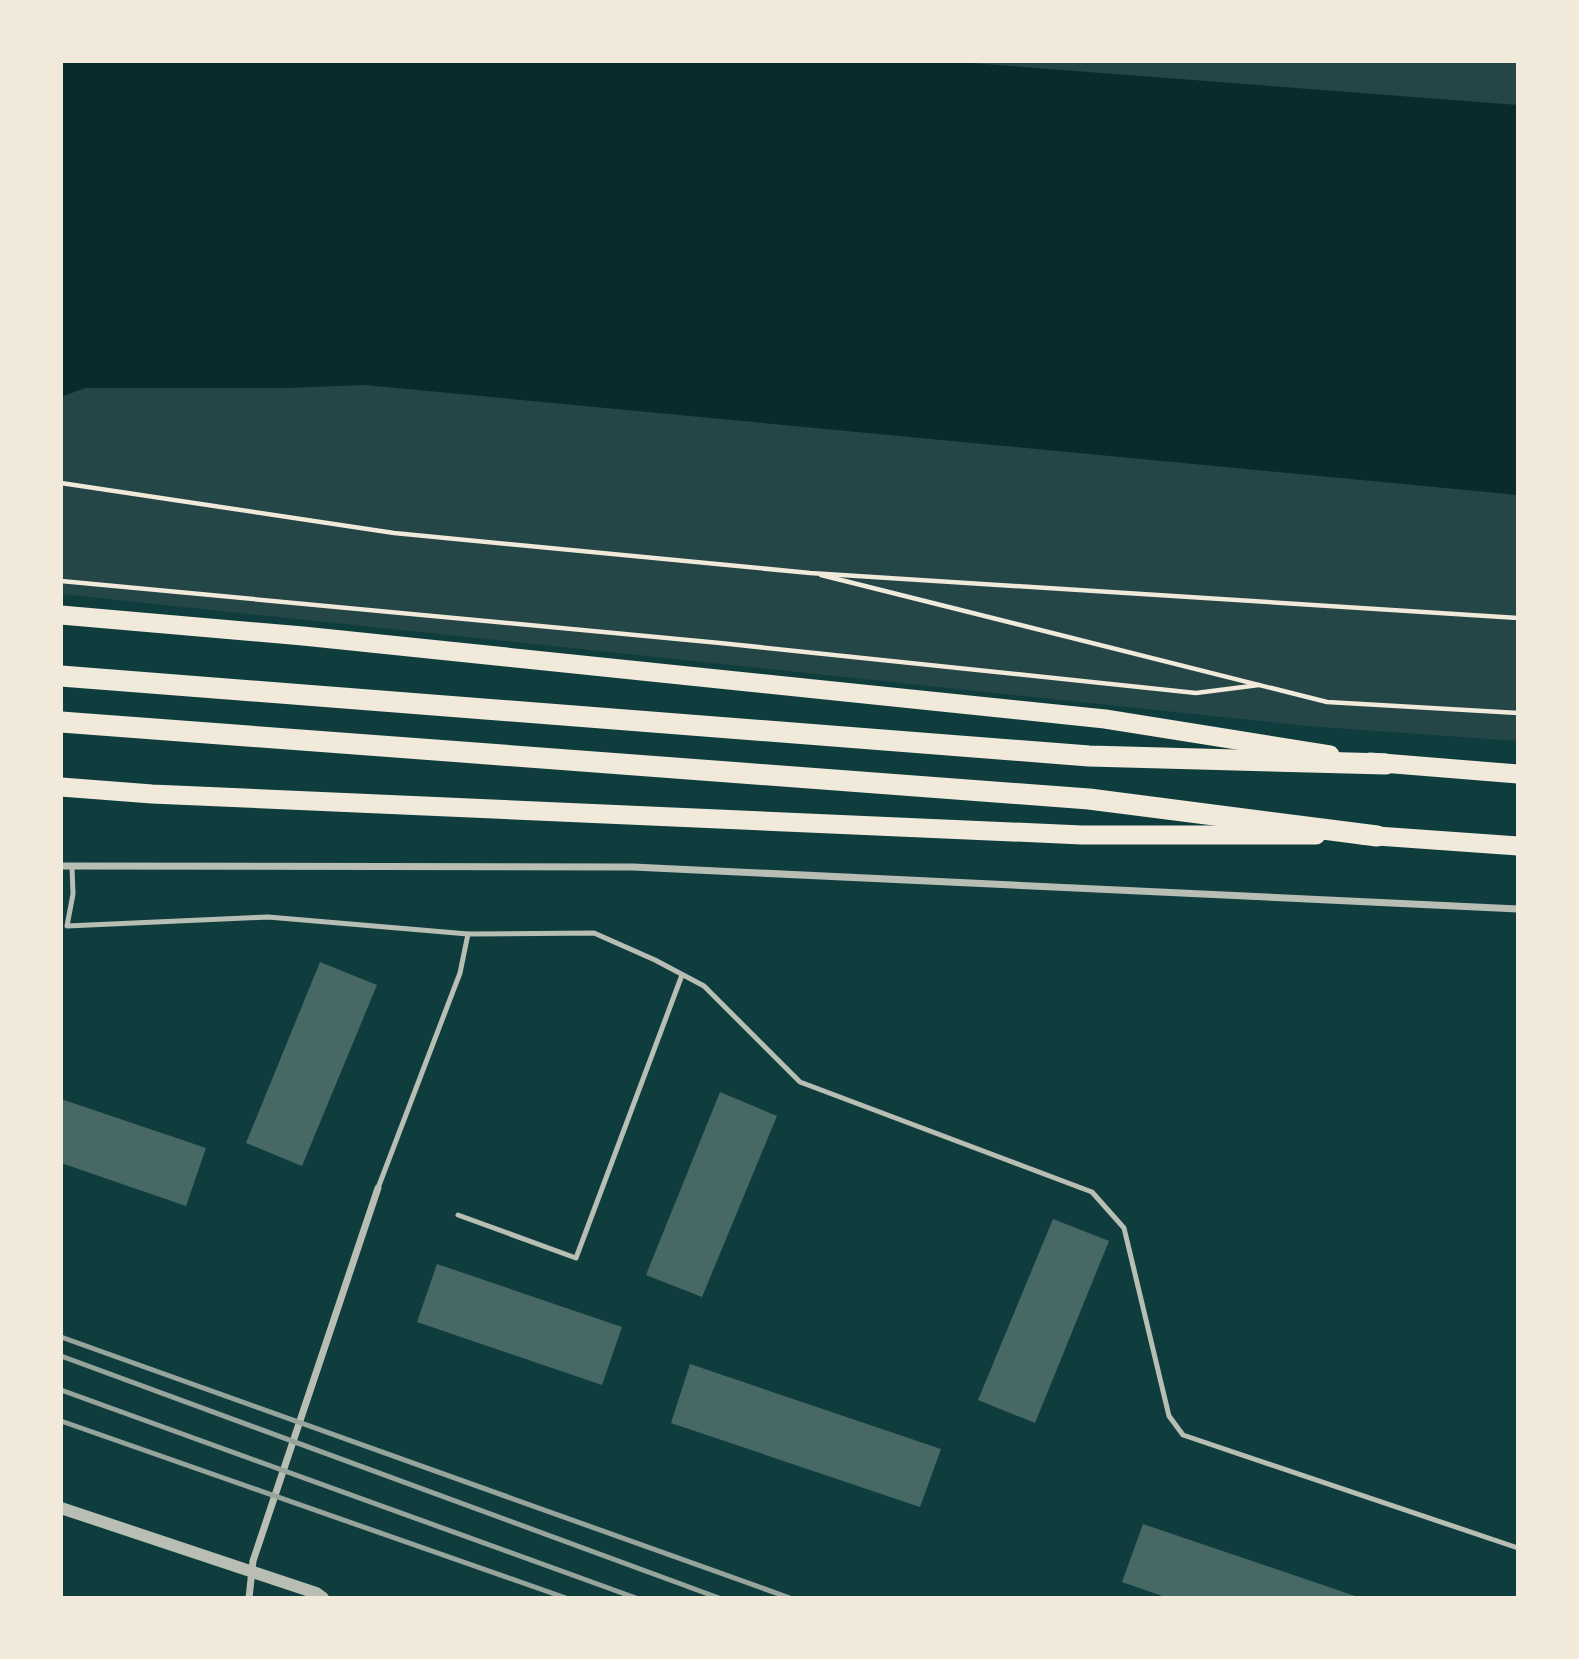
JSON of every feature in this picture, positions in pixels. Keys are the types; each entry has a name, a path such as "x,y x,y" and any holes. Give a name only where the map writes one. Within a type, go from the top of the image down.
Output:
{"highway":[{"path":"61,615 303,636 1105,719 1386,764"},
{"path":"61,676 1089,756 1386,764 1518,774"},
{"path":"61,722 1089,799 1377,835 1518,846"},
{"path":"61,787 152,794 1082,835 1377,835"}],"street":[{"path":"61,866 633,867 1518,909"},
{"path":"249,1598 253,1560 378,1188"},
{"path":"61,1508 316,1593 323,1598"}],"lane":[{"path":"72,867 73,894 67,926 268,917 468,934 594,933 704,986 800,1082 1092,1192 1124,1228 1169,1416 1183,1435 1518,1548"},
{"path":"378,1188 460,973 468,934"},
{"path":"458,1215 576,1258 682,975"}],"path":[{"path":"61,484 394,533 810,573 1518,618"},
{"path":"810,573 1327,702 1518,713"},
{"path":"61,581 720,643 1196,693 1259,685"}],"shaded area":[{"path":"61,61 1518,61 1518,741 1307,726 61,594"},
{"path":"61,61 945,61 1518,105 1518,495 365,385 286,388 85,388 61,397"}],"building":[{"path":"320,962 377,985 302,1166 246,1143"},
{"path":"720,1092 777,1116 702,1297 646,1275"},
{"path":"61,1099 206,1148 186,1206 61,1163"},
{"path":"1053,1219 1109,1241 1035,1423 978,1400"},
{"path":"437,1264 622,1327 602,1385 417,1322"},
{"path":"690,1364 941,1449 920,1507 671,1423"},
{"path":"1143,1524 1358,1598 1168,1598 1122,1582"}],"railway":[{"path":"61,1337 790,1598"},
{"path":"61,1356 719,1598"},
{"path":"61,1390 636,1598"},
{"path":"61,1421 566,1598"}]}
